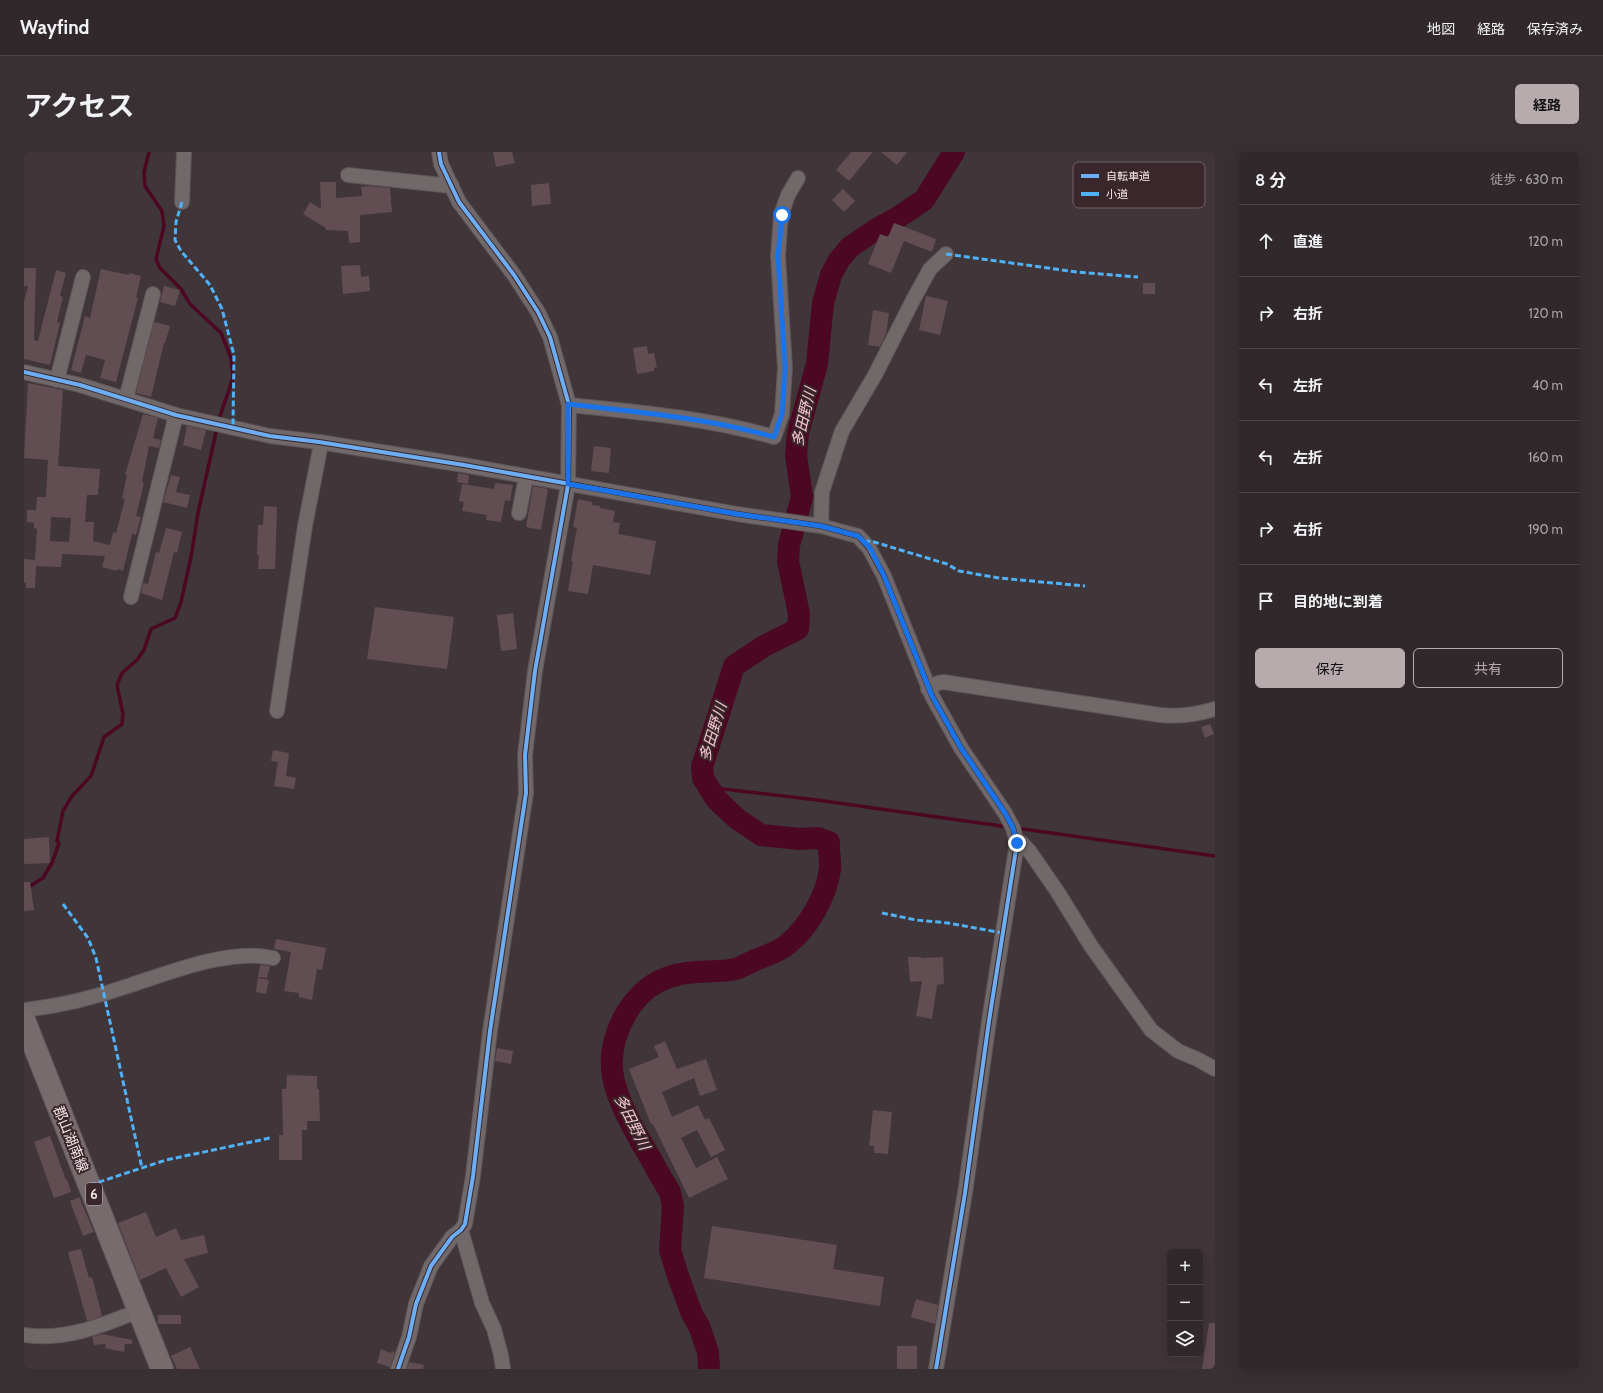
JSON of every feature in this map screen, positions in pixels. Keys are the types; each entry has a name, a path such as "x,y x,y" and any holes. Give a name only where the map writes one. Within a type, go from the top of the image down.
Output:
{"main road":[{"name":"郡山湖南線","path":"24,1020 78,1152 138,1311 162,1369"}],"street":[{"path":"182,202 184,152"},
{"path":"398,1369 409,1337 416,1304 431,1266 452,1237 461,1230 464,1224 473,1176 490,1031 526,793 525,755 535,671 568,484 568,404 550,337 538,312 514,275 459,202 441,164 439,152"},
{"path":"348,174 452,186"},
{"path":"568,404 713,422 774,437 782,414 785,368 778,256 782,215 788,195 798,178"},
{"path":"821,526 822,492 842,431 875,375 930,269 946,254"},
{"path":"57,380 83,277"},
{"path":"126,399 153,294"},
{"path":"24,372 80,385 176,415 270,436 319,442 526,476 737,514 821,526 858,536 870,548 884,576 928,689 961,748 1005,813 1013,828 1017,840 989,1021 964,1200 936,1369"},
{"path":"131,597 176,415"},
{"path":"277,710 305,526 320,449 319,442"},
{"path":"519,513 526,476"},
{"path":"928,689 938,683 943,682 1160,715 1192,715 1215,709"},
{"path":"1017,840 1030,852 1057,891 1091,946 1151,1030 1178,1051 1215,1069"},
{"path":"24,1010 41,1008 86,998 130,986 174,970 217,960 252,954 273,958"},
{"path":"461,1230 482,1303 494,1329 503,1369"},
{"path":"24,1335 72,1334 94,1328 138,1311"}],"building":[{"path":"493,152 512,152 515,163 496,167"},
{"path":"851,152 873,152 849,181 836,170"},
{"path":"881,152 907,152 897,165"},
{"path":"320,182 336,182 336,198 362,196 361,187 369,186 390,188 392,212 360,215 360,242 349,243 348,231 326,230 326,228 303,214 310,202 321,209"},
{"path":"549,183 551,204 532,206 531,185"},
{"path":"843,189 855,201 844,212 832,200"},
{"path":"894,223 936,239 932,252 904,241 891,273 868,264 880,234 888,237"},
{"path":"360,265 361,277 369,276 370,291 343,294 341,266"},
{"path":"24,268 36,268 34,340 38,341 56,270 66,273 60,296 63,297 57,322 60,323 50,365 24,359 24,301 28,286 24,286"},
{"path":"101,269 141,276 136,297 138,298 116,382 100,378 105,360 86,355 81,373 71,370 85,316 90,318"},
{"path":"1143,283 1155,283 1155,294 1143,294"},
{"path":"164,286 180,290 175,306 160,302"},
{"path":"926,296 948,301 940,335 919,330"},
{"path":"873,310 889,313 886,334 880,347 868,345"},
{"path":"154,322 170,326 164,343 151,397 136,393"},
{"path":"647,346 648,354 654,353 657,367 654,368 654,371 637,374 633,348"},
{"path":"28,383 63,390 58,466 100,469 98,495 87,495 85,522 94,522 93,541 110,545 113,532 116,533 125,499 122,498 127,475 125,475 143,414 158,418 153,438 161,440 159,448 149,446 142,482 144,483 136,516 141,517 136,535 132,534 123,571 102,567 105,556 62,554 61,567 36,566 35,588 26,588 26,583 24,582 24,559 35,560 37,529 34,528 34,523 27,522 27,510 36,510 37,497 46,497 48,460 24,458","holes":["51,517 71,518 69,542 50,541"]},
{"path":"187,426 206,430 201,450 183,445"},
{"path":"594,446 611,448 609,473 591,471"},
{"path":"458,473 469,475 468,484 457,482"},
{"path":"171,475 180,477 176,492 190,495 187,508 163,502"},
{"path":"495,483 513,485 510,501 505,500 501,522 486,520 487,515 462,511 464,502 459,501 462,484 494,489"},
{"path":"533,486 548,489 541,530 526,527"},
{"path":"578,499 592,502 592,505 600,506 600,508 615,511 613,522 620,523 618,534 656,541 650,575 593,565 588,594 568,591 573,562 571,561 577,528 573,527"},
{"path":"264,506 277,507 275,569 258,569 258,525 263,525"},
{"path":"166,528 182,532 177,553 174,552 162,600 141,593 143,583 148,584 156,552 159,553"},
{"path":"375,607 454,617 447,669 367,659"},
{"path":"513,613 517,649 501,651 497,615"},
{"path":"1210,724 1214,734 1205,738 1201,727"},
{"path":"273,750 289,753 286,776 296,778 294,789 274,786 278,762 271,761"},
{"path":"49,837 50,863 24,864 24,839"},
{"path":"24,882 30,882 34,910 24,911"},
{"path":"276,939 326,948 322,970 317,969 312,1000 299,997 299,993 284,991 291,952 274,949"},
{"path":"908,957 943,957 944,984 937,985 932,1019 916,1016 922,981 910,982"},
{"path":"260,965 270,966 267,978 258,977"},
{"path":"258,978 269,980 266,994 256,992"},
{"path":"665,1041 677,1069 706,1059 717,1090 700,1096 694,1078 662,1092 672,1117 698,1105 705,1120 709,1118 725,1150 711,1157 697,1130 681,1138 696,1168 717,1157 728,1179 689,1198 653,1124 651,1124 629,1069 659,1057 654,1046"},
{"path":"497,1048 513,1051 511,1064 495,1061"},
{"path":"287,1075 317,1076 320,1121 307,1121 307,1130 302,1130 302,1160 279,1160 279,1135 283,1135 282,1089 286,1089"},
{"path":"873,1110 892,1112 888,1154 874,1153 874,1146 869,1146"},
{"path":"50,1136 71,1192 54,1198 34,1142"},
{"path":"79,1197 94,1232 83,1236 70,1201"},
{"path":"146,1212 156,1237 176,1228 181,1240 204,1235 208,1253 184,1259 199,1287 181,1297 166,1268 140,1280 118,1223"},
{"path":"712,1226 837,1245 833,1269 884,1277 880,1306 704,1278"},
{"path":"81,1249 89,1278 92,1277 102,1316 87,1321 68,1252"},
{"path":"916,1299 938,1305 935,1324 911,1317"},
{"path":"158,1315 181,1315 181,1324 158,1324"},
{"path":"1209,1323 1215,1323 1215,1369 1202,1369"},
{"path":"102,1334 132,1340 132,1344 125,1344 124,1352 105,1348 106,1344 94,1345 92,1337"},
{"path":"897,1346 917,1346 917,1369 897,1369"},
{"path":"190,1347 200,1369 177,1369 171,1356"},
{"path":"381,1349 391,1353 392,1351 395,1352 390,1367 377,1363"},
{"path":"409,1362 424,1365 423,1369 407,1369"}],"waterway":[{"path":"149,152 144,172 145,186 162,211 164,226 156,259 160,268 181,289 190,304 221,333 231,358 233,378 218,422"},
{"name":"多田野川","path":"709,1369 708,1352 699,1326 692,1314 670,1250 673,1206 670,1192 641,1142 618,1094 613,1078 613,1047 618,1030 627,1012 636,999 654,984 676,975 736,969 772,954 788,944 803,929 821,900 830,869 829,842 818,838 800,839 761,835 736,818 716,799 703,778 702,767 734,666 764,646 798,629 799,614 788,561 789,545 802,497 796,455 798,433 817,364 823,303 831,275 839,260 850,247 924,200 954,152"},
{"path":"24,890 43,878 52,863 59,843 57,841 63,811 72,796 91,776 104,737 122,724 123,714 117,685 122,673 137,660 144,650 151,629 175,618 181,602 191,557 198,513 217,428"},
{"path":"707,787 817,800 1008,827"},
{"path":"1016,828 1215,856"}],"marked path":[{"path":"182,202 176,222 175,240 181,251 210,285 222,309 234,355 233,428"},
{"path":"946,254 1077,272 1138,277"},
{"path":"864,541 874,542 947,564 959,571 999,578 1085,586"},
{"path":"63,904 88,938 96,958 142,1168"},
{"path":"882,913 916,920 948,923 1003,933"},
{"path":"90,1185 166,1160 270,1138"}],"cycle path":[{"path":"398,1369 409,1337 416,1304 431,1266 452,1237 461,1230 465,1224 473,1176 490,1031 526,793 525,755 535,671 568,485 569,405 550,337 538,312 514,275 459,202 441,164 439,152"},
{"path":"24,372 80,385 176,415 270,436 319,442 464,465 737,514 821,526 858,536 869,548 884,576 932,696 961,748 1005,813 1013,828 1017,843 989,1021 965,1193 936,1369"}],"route":[{"path":"782,215 778,256 785,368 782,414 774,437 713,422 568,404 568,484 737,514 821,526 858,536 870,548 884,576 928,689 961,748 1005,813 1013,828 1017,843"}]}
